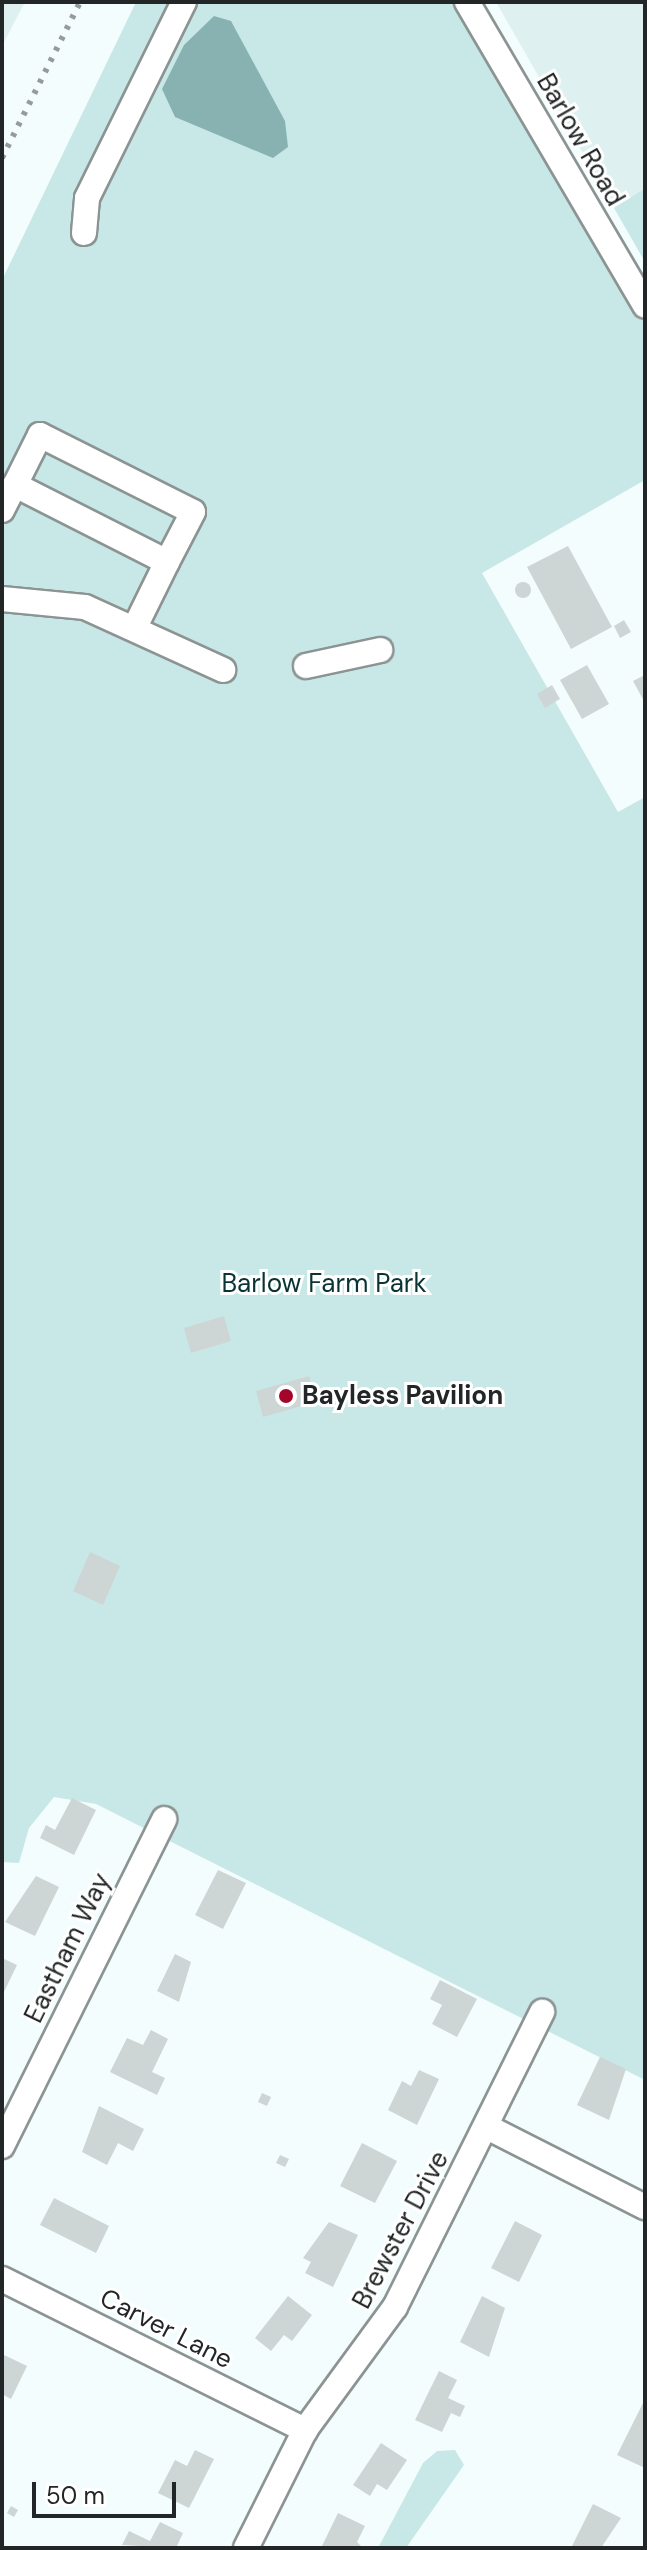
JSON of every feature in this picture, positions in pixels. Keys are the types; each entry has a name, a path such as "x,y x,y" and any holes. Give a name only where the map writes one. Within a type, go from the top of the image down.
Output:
{"street":[{"path":"84,233 87,198 184,2"},
{"name":"Barlow Road","path":"467,2 645,306"},
{"path":"2,510 40,435 193,512 135,627"},
{"path":"15,485 167,562"},
{"path":"2,599 85,607 135,627 223,670"},
{"path":"306,666 380,650"},
{"name":"Eastham Way","path":"2,2146 164,1819"},
{"name":"Brewster Drive","path":"246,2548 305,2430 395,2307 542,2012"},
{"path":"487,2127 645,2207"},
{"name":"Carver Lane","path":"2,2279 305,2430"}],"shaded area":[{"path":"2,2 25,2 2,46"},
{"path":"496,2 645,2 645,188 614,208"},
{"path":"214,16 231,21 285,121 288,147 273,158 175,117 162,89 184,45"}],"green space":[{"name":"Barlow Farm Park","path":"136,2 458,2 645,320 645,480 482,573 618,812 645,797 645,2080 96,1804 54,1797 29,1828 19,1863 2,1862 2,280"},
{"path":"645,188 645,262 614,208"},
{"path":"455,2450 464,2465 406,2548 378,2548 423,2463 437,2451"}],"building":[{"path":"568,546 612,627 571,649 527,567"},
{"path":"523,582 529,584 529,596 523,598 517,596 515,590 517,584"},
{"path":"624,620 631,632 620,638 614,626"},
{"path":"587,665 609,704 582,719 560,680"},
{"path":"645,675 645,703 633,681"},
{"path":"552,685 560,699 545,708 537,694"},
{"path":"224,1316 231,1341 191,1353 184,1328"},
{"name":"Bayless Pavilion","path":"309,1376 316,1402 263,1417 256,1391"},
{"path":"90,1552 120,1566 103,1605 73,1591"},
{"path":"72,1798 96,1810 74,1855 40,1838 46,1825 55,1830"},
{"path":"218,1870 246,1883 223,1929 195,1915"},
{"path":"36,1876 59,1887 35,1936 5,1922"},
{"path":"175,1954 191,1962 179,2002 157,1991"},
{"path":"2,1958 17,1965 2,1996"},
{"path":"440,1980 477,1999 457,2037 432,2024 442,2005 430,1999"},
{"path":"151,2030 168,2039 152,2072 165,2078 157,2095 110,2072 127,2038 143,2045"},
{"path":"600,2057 626,2069 609,2120 577,2105"},
{"path":"419,2070 439,2079 417,2125 388,2110 402,2081 411,2086"},
{"path":"262,2093 271,2097 267,2106 258,2102"},
{"path":"99,2106 144,2129 133,2151 118,2143 107,2165 82,2152"},
{"path":"362,2143 397,2161 375,2203 340,2186"},
{"path":"280,2155 289,2159 285,2167 276,2163"},
{"path":"54,2198 109,2226 96,2253 40,2225"},
{"path":"515,2221 542,2235 519,2282 491,2268"},
{"path":"329,2222 358,2235 333,2287 305,2273 311,2262 303,2258"},
{"path":"288,2296 312,2315 292,2341 284,2335 271,2351 255,2338"},
{"path":"482,2296 505,2308 489,2357 460,2342"},
{"path":"2,2354 27,2366 11,2399 2,2394"},
{"path":"439,2371 457,2380 448,2398 465,2406 460,2417 451,2413 442,2432 415,2420"},
{"path":"645,2399 645,2468 617,2455"},
{"path":"381,2443 407,2460 387,2490 377,2484 370,2496 353,2485"},
{"path":"195,2450 214,2459 189,2508 158,2493 175,2460 187,2466"},
{"path":"593,2504 621,2518 601,2548 571,2548"},
{"path":"11,2506 18,2510 14,2517 7,2513"},
{"path":"338,2513 365,2526 357,2542 363,2548 321,2548"},
{"path":"160,2522 183,2533 176,2548 122,2545 129,2531 150,2541"}],"railway":[{"path":"2,158 80,2"}],"place":[{"name":"Bayless Pavilion","path":"286,1396"}]}
